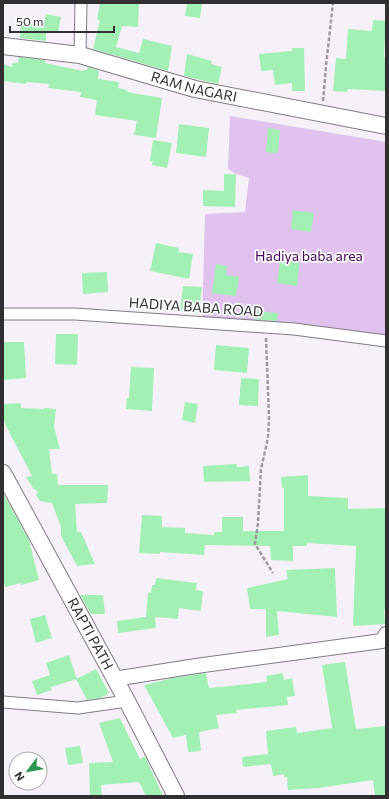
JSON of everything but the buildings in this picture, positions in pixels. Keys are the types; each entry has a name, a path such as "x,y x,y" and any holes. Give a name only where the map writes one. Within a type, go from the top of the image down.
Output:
{"main road":[{"name":"RAM NAGARI","path":"3,46 80,55 195,90 386,126"},
{"name":"RAPTI PATH","path":"3,473 127,701 176,796"}],"street":[{"path":"80,55 81,3"},
{"name":"HADIYA BABA ROAD","path":"3,314 75,314 294,329 386,341"},
{"path":"114,679 196,666 382,641 386,634"},
{"path":"3,702 78,708 127,701"}],"path":[{"path":"323,102 333,3"},
{"path":"265,327 269,424 268,438 261,469 258,523 255,544 273,573"}],"green space":[{"name":"Hadiya baba area","path":"230,116 386,142 386,342 202,323 205,214 245,212 249,178 236,174 228,169"}]}
